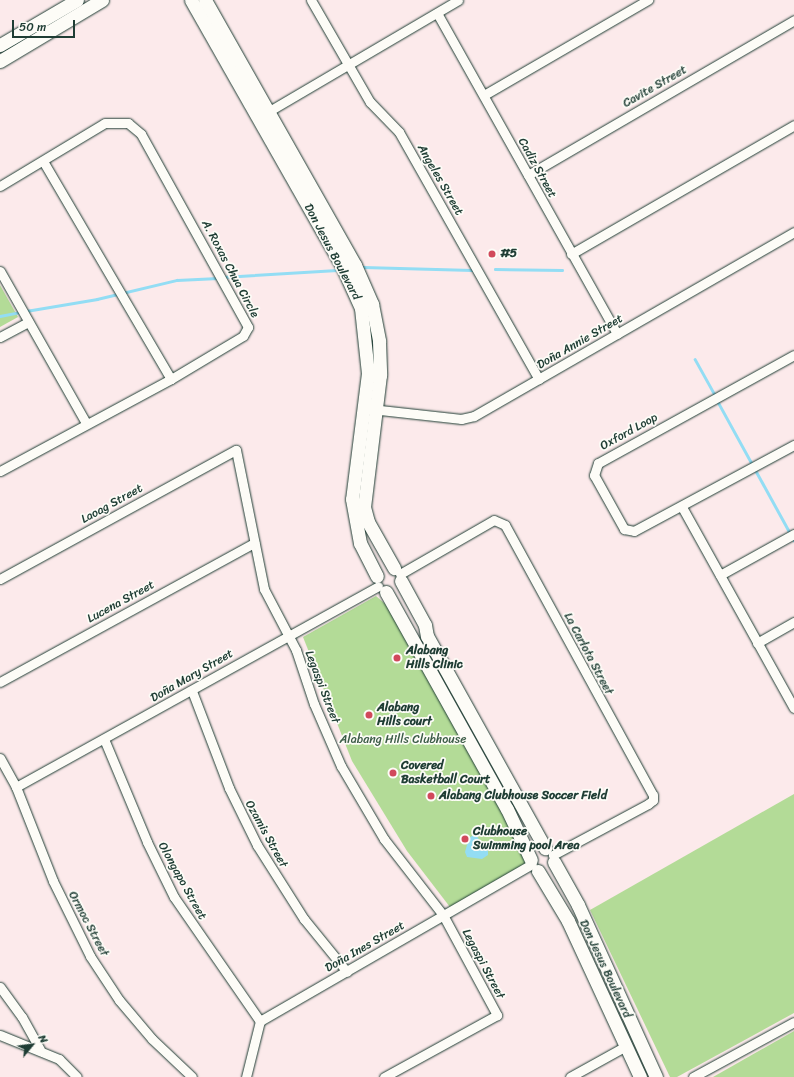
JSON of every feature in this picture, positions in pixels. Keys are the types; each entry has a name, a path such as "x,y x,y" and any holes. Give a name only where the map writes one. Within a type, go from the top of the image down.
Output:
{"street":[{"path":"0,46 77,0"},
{"path":"0,61 102,0"},
{"name":"Don Jesus Boulevard","path":"191,0 263,115"},
{"name":"Don Jesus Boulevard","path":"204,0 342,268 361,308 368,373 369,409 360,543 380,584 422,639 512,806 534,865 568,921 640,1077"},
{"name":"Angeles Street","path":"311,0 375,109 398,132 539,379"},
{"path":"263,115 458,0"},
{"path":"484,94 648,0"},
{"name":"Cadiz Street","path":"437,13 484,94 616,334"},
{"name":"Cavite Street","path":"528,175 794,20"},
{"name":"A. Roxas Chua Circle","path":"0,186 105,123 128,123 141,134 229,289 246,320 248,327 244,336 171,379 86,423 0,471"},
{"path":"571,254 794,125"},
{"path":"43,161 171,379"},
{"name":"Doña Annie Street","path":"369,409 468,419 794,232"},
{"path":"0,271 86,423"},
{"path":"0,337 25,316"},
{"name":"Oxford Loop","path":"682,507 629,532 624,529 601,488 593,469 598,463 794,355"},
{"path":"794,445 682,507 794,708"},
{"name":"Legaspi Street","path":"236,450 264,589 286,635 296,650 314,704 341,766 384,839 443,915 497,1014 384,1077"},
{"name":"Laoag Street","path":"0,579 236,450"},
{"name":"La Carlota Street","path":"398,574 494,520 505,525 593,689 653,795 654,800 648,804 551,855"},
{"name":"Don Jesus Boulevard","path":"362,524 398,574 425,625 422,639"},
{"path":"720,575 794,534"},
{"name":"Lucena Street","path":"0,682 254,543"},
{"path":"384,568 398,574 398,588 380,584 384,568"},
{"name":"Doña Mary Street","path":"16,787 192,691 286,635 380,584"},
{"path":"757,643 794,622"},
{"name":"Ozamis Street","path":"192,691 228,788 257,845 304,919 347,972"},
{"name":"Olongapo Street","path":"104,739 147,842 174,897 260,1021"},
{"name":"Ormoc Street","path":"0,758 16,787 53,882 90,956 120,1000 152,1039 192,1077"},
{"name":"Don Jesus Boulevard","path":"512,806 526,812 551,855 656,1077"},
{"path":"535,851 551,855 548,870 534,865 535,851"},
{"name":"Doña Ines Street","path":"260,1021 347,972 443,915 534,865"},
{"path":"568,921 580,915"},
{"path":"0,987 22,1017 40,1049"},
{"path":"604,1000 616,994"},
{"path":"615,1022 627,1016"},
{"path":"246,1077 260,1021"},
{"path":"693,1077 794,1022"},
{"path":"0,1035 40,1049 59,1059 77,1077"},
{"path":"570,1077 626,1046"}],"green space":[{"path":"0,285 18,317 0,327"},
{"name":"Alabang Hills Clubhouse","path":"376,596 390,608 530,853 530,868 453,911 407,851 352,761 303,637"},
{"path":"794,794 794,1013 677,1077 670,1077 590,910"},
{"path":"794,1031 794,1077 713,1077"}],"water":[{"path":"475,834 488,851 488,855 482,859 467,857 465,852 469,838"}],"waterway":[{"path":"363,267 472,270"},
{"path":"495,269 562,270"},
{"path":"223,277 337,270"},
{"path":"26,311 97,299 177,280 218,278"},
{"path":"0,316 21,312"},
{"path":"695,359 715,395"},
{"path":"717,400 794,540"}],"place":[{"name":"#5","path":"492,254"},
{"name":"Alabang Hills Clinic","path":"397,658"},
{"name":"Alabang Hills court","path":"369,715"},
{"name":"Covered Basketball Court","path":"393,773"},
{"name":"Alabang Clubhouse Soccer Field","path":"431,796"},
{"name":"Clubhouse Swimming pool Area","path":"465,839"}]}
